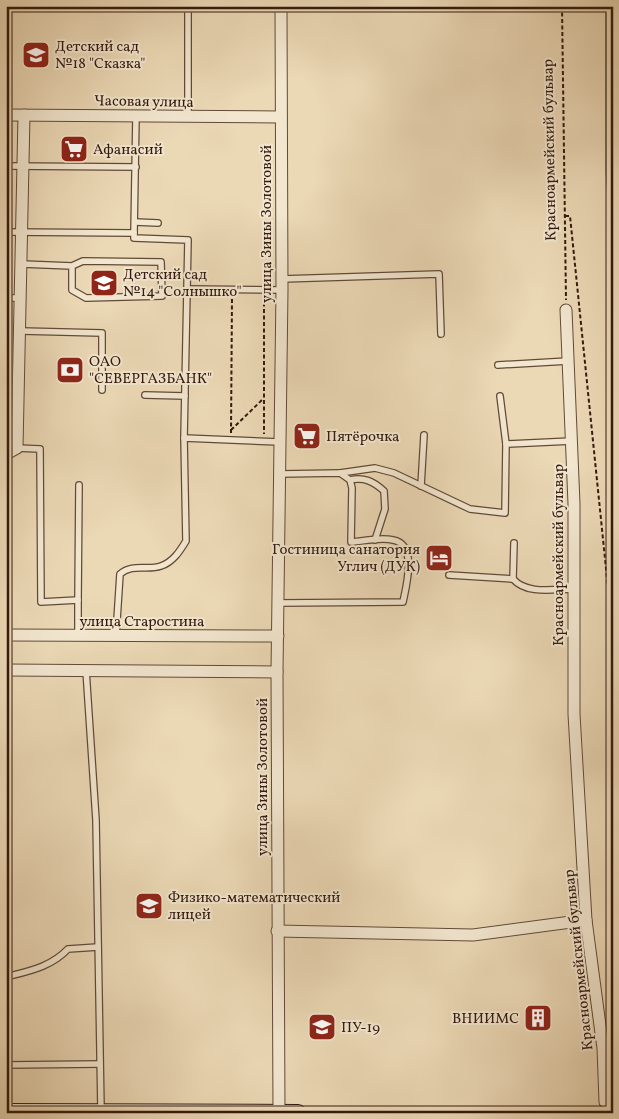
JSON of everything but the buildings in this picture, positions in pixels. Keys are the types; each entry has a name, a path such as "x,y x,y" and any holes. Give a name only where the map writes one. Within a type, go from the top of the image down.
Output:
{"street":[{"name":"улица Зины Золотовой","path":"279,1112 277,672 282,285 281,6"},
{"name":"Часовая улица","path":"6,115 281,117"},
{"path":"6,454 17,448 22,298 24,115"},
{"name":"Красноармейский бульвар","path":"566,310 572,441 574,714 586,920 602,1048 605,1102"},
{"name":"улица Старостина","path":"6,635 278,636"},
{"path":"6,670 277,672"},
{"path":"277,931 473,935 586,920"},
{"path":"7,1113 298,1113"}],"lane":[{"path":"188,6 188,117"},
{"path":"116,635 120,574 131,568 161,566 178,554 186,541 184,438 188,240 134,238 136,116"},
{"path":"6,166 136,167"},
{"path":"135,222 158,223"},
{"path":"6,232 134,233"},
{"path":"22,264 72,266 83,262 161,262 162,296 86,298 72,290 72,266"},
{"path":"188,289 264,290 282,285 439,274 441,334"},
{"path":"6,298 22,298"},
{"path":"21,331 102,333 102,390"},
{"path":"498,365 568,361"},
{"path":"145,395 185,396"},
{"path":"280,474 340,473 375,468 394,473 470,509 505,513 506,444 500,396"},
{"path":"421,486 424,435"},
{"path":"184,438 280,442"},
{"path":"506,444 572,441"},
{"path":"17,448 40,448 42,602 78,600"},
{"path":"278,603 403,602 408,577 406,550 402,544 394,540 350,542 352,488 350,480 340,473"},
{"path":"350,480 360,478 368,480 384,491 385,508 375,540"},
{"path":"78,635 79,485"},
{"path":"513,580 514,543"},
{"path":"449,575 513,580 520,587 574,589"},
{"path":"86,670 96,820 101,1112"},
{"path":"6,977 35,970 57,960 68,949 98,947"},
{"path":"6,1065 100,1064"}],"path":[{"name":"Красноармейский бульвар","path":"562,6 566,310"},
{"path":"565,216 570,216 613,636"},
{"path":"231,440 232,290"},
{"path":"264,290 264,441"},
{"path":"231,430 264,398"}],"water":[{"path":"606,6 613,6 613,264 606,172"}],"place":[{"name":"Детский сад №18 \"Сказка\"","path":"36,55"},
{"name":"Афанасий","path":"74,149"},
{"name":"Детский сад №14 \"Солнышко\"","path":"104,283"},
{"name":"ОАО \"СЕВЕРГАЗБАНК\"","path":"70,370"},
{"name":"Пятёрочка","path":"307,436"},
{"name":"Гостиница санатория Углич (ДУК)","path":"439,558"},
{"name":"Физико-математический лицей","path":"149,906"},
{"name":"ВНИИМС","path":"538,1018"},
{"name":"ПУ-19","path":"322,1027"}]}
